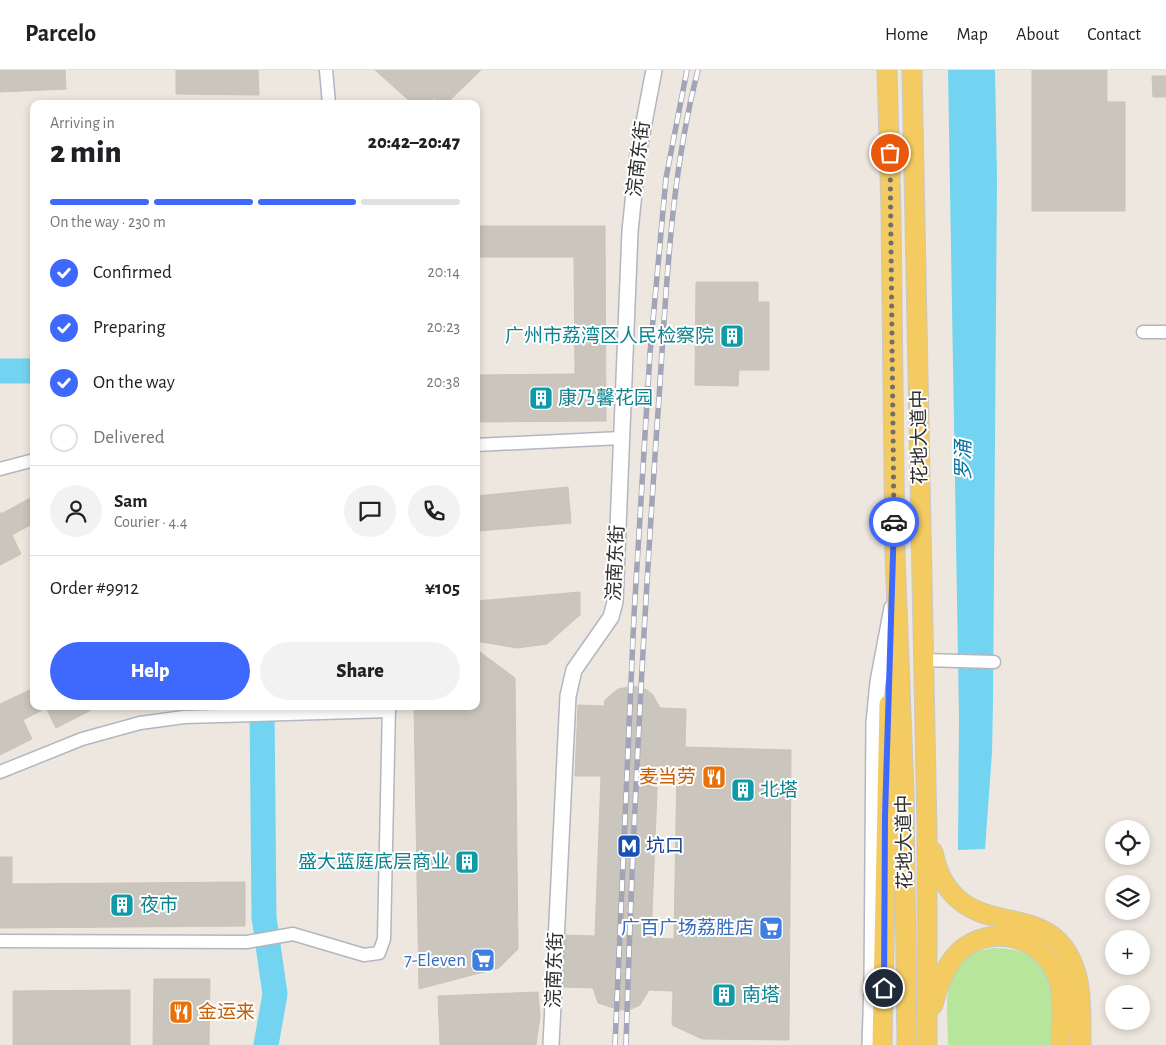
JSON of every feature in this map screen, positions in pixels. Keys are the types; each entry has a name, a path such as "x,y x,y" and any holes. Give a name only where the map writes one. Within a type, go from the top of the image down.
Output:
{"main road":[{"path":"887,71 912,71"},
{"name":"花地大道中","path":"887,71 891,212 895,554 904,792 907,1045"},
{"name":"花地大道中","path":"912,71 927,832 927,1039"},
{"path":"882,1045 885,816 895,554"},
{"path":"927,832 936,867 953,894 972,907 992,915 1041,929 1058,940 1066,951 1078,981 1080,1045"},
{"path":"927,1039 936,995 943,975 950,963 959,952 971,943 998,936 1021,939 1041,951 1056,973 1060,996 1061,1045"}],"street":[{"path":"326,70 329,100"},
{"name":"浣南东街","path":"551,1045 568,696 574,670 611,617 615,602 626,299 634,194 642,126 654,70"},
{"path":"1143,332 1166,332"},
{"path":"480,445 621,438"},
{"path":"0,469 30,461"},
{"path":"870,1045 874,724 878,682 893,604"},
{"path":"924,660 994,662"},
{"path":"0,772 54,749 116,728 184,717 313,714 374,710"},
{"path":"0,941 247,942 293,934 364,955 379,953 384,938 389,710"}],"green space":[{"path":"992,948 1014,950 1030,956 1041,965 1048,977 1051,991 1051,1045 948,1045 947,1008 953,974 969,955"}],"water":[{"name":"罗涌","path":"948,70 995,70 997,179 992,753 985,849 958,850 959,718"}],"building":[{"path":"0,70 65,70 66,89 0,92"},
{"path":"176,70 258,70 259,95 176,94"},
{"path":"375,70 481,70 450,100 436,100 434,98 432,100 409,100"},
{"path":"1032,70 1107,70 1107,102 1125,102 1125,211 1032,211"},
{"path":"1152,76 1166,76 1166,97 1153,97"},
{"path":"480,226 605,226 606,421 480,422 480,375 575,374 574,257 480,257"},
{"name":"广州市荔湾区人民检察院","path":"696,282 758,282 758,302 769,302 769,370 739,370 738,386 695,385"},
{"path":"568,487 571,523 480,531 480,496"},
{"path":"30,498 30,525 12,535 21,554 0,565 0,512 1,514"},
{"path":"580,592 580,615 547,644 517,648 480,642 480,601"},
{"name":"盛大蓝庭底层商业","path":"480,652 515,678 518,949 499,968 419,989 414,710 480,710"},
{"path":"634,686 647,690 653,695 660,708 686,709 685,747 791,750 789,1040 702,1039 672,1025 673,991 649,990 640,1005 631,1009 620,1010 598,1003 593,988 563,987 566,935 595,936 601,776 575,776 578,705 604,706 605,700 618,689","holes":["658,766 677,767 674,939 651,938"]},
{"path":"30,690 30,710 42,710 23,720 32,739 0,755 0,704"},
{"path":"47,710 91,710 56,728"},
{"name":"夜市","path":"0,857 12,857 12,884 245,882 245,926 0,928"},
{"name":"金运来","path":"154,979 210,979 209,1045 153,1045"},
{"path":"130,990 130,1045 13,1045 13,991"},
{"path":"538,992 540,1017 536,1045 440,1045 438,996"}],"waterway":[{"path":"0,371 30,371"},
{"path":"262,710 264,917 275,994 266,1045"}],"railway":[{"path":"615,1045 634,615 650,353 666,178 687,70"},
{"path":"626,1045 638,736 666,292 680,158 698,70"}],"way so far":[{"path":"890,153 894,522"}],"place":[{"name":"广州市荔湾区人民检察院","path":"732,336"},
{"name":"康乃馨花园","path":"541,398"},
{"name":"麦当劳","path":"714,777"},
{"name":"北塔","path":"743,790"},
{"name":"坑口","path":"629,846"},
{"name":"盛大蓝庭底层商业","path":"467,862"},
{"name":"夜市","path":"122,905"},
{"name":"广百广场荔胜店","path":"771,928"},
{"name":"7-Eleven","path":"483,960"},
{"name":"南塔","path":"724,995"},
{"name":"金运来","path":"181,1012"}],"route":[{"path":"884,988 885,816 895,554 894,522"}]}
